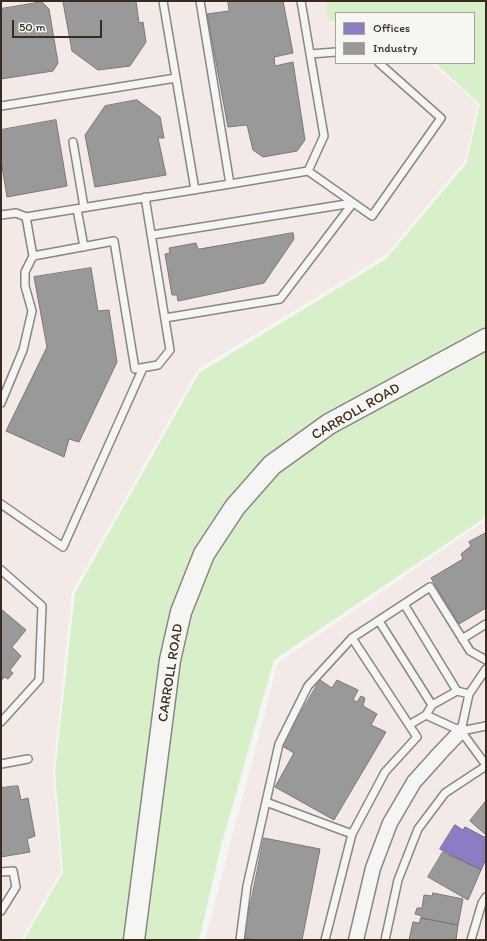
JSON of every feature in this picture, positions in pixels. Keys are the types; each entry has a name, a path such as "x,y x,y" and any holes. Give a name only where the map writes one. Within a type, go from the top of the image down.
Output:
{"main road":[{"name":"CARROLL ROAD","path":"134,940 170,660 181,612 204,554 236,507 272,466 329,424 486,339"}],"street":[{"path":"356,940 373,868 390,823 414,782 461,731"}],"lane":[{"path":"163,1 194,190"},
{"path":"200,1 230,184"},
{"path":"301,1 324,136 308,171"},
{"path":"310,54 335,52"},
{"path":"1,215 16,213 26,217 308,171 372,216 441,118 380,64"},
{"path":"1,106 176,78"},
{"path":"73,142 84,207"},
{"path":"33,256 114,242 135,369 158,365 170,350 145,197"},
{"path":"152,235 354,203"},
{"path":"165,318 280,299 354,203"},
{"path":"77,208 84,247"},
{"path":"1,403 23,350 32,311 25,286 25,272 33,256 26,217"},
{"path":"1,504 63,547 143,368"},
{"path":"1,722 38,680 42,606 2,572"},
{"path":"240,940 247,886 280,744 308,686 352,638 430,587 470,651 486,660"},
{"path":"404,604 457,691"},
{"path":"379,621 432,705"},
{"path":"462,639 486,624"},
{"path":"325,940 352,834 385,772 417,737 352,638"},
{"path":"461,731 469,694 486,669"},
{"path":"409,725 426,715 432,705 457,691 469,694"},
{"path":"385,940 398,880 418,829 444,793 486,765 461,731 426,715"},
{"path":"461,731 486,726"},
{"path":"1,764 28,759"},
{"path":"266,802 352,834"},
{"path":"1,872 13,870 16,887 1,911"},
{"path":"471,940 482,903 486,897"}],"shaded area":[{"path":"1,1 326,1 329,23 335,24 335,64 432,64 478,104 465,160 386,255 198,369 72,592 53,774 61,871 21,940 1,940"},
{"path":"486,520 486,940 205,940 278,663"}],"green space":[{"path":"326,1 486,1 486,517 274,660 221,846 199,940 24,940 63,872 55,772 75,593 199,373 386,259 466,164 480,104 436,64 475,64 475,12 335,12 335,22 328,21"}],"building: Offices":[{"path":"455,825 463,830 465,827 486,838 486,859 481,870 440,849"}],"building: Industry":[{"path":"136,1 139,23 143,22 146,42 130,66 98,70 72,51 63,2"},
{"path":"228,1 283,1 293,53 274,57 275,66 293,62 305,140 297,151 263,157 253,150 247,125 228,127 207,14 229,11"},
{"path":"42,2 49,9 58,63 53,71 1,79 1,9"},
{"path":"137,100 160,117 164,138 158,138 166,175 95,187 85,135 105,106"},
{"path":"56,120 67,186 7,197 1,160 1,130"},
{"path":"293,233 294,239 264,283 178,301 177,295 172,295 165,254 170,253 169,248 196,243 198,249"},
{"path":"91,268 98,311 109,310 117,362 79,442 69,439 64,457 6,431 47,347 34,277"},
{"path":"486,533 486,608 459,624 431,578 463,559 461,554 471,546 469,542"},
{"path":"1,609 26,630 12,647 21,656 10,670 13,673 8,679 4,677 1,681"},
{"path":"320,680 332,688 337,680 358,690 353,700 357,702 361,696 365,698 363,706 377,714 371,725 386,732 334,820 275,787 294,753 282,746"},
{"path":"18,786 21,800 28,798 35,836 27,839 30,852 1,857 1,788"},
{"path":"486,801 486,835 470,821"},
{"path":"264,838 320,849 302,940 255,940 244,938"},
{"path":"443,852 481,870 468,900 428,877"},
{"path":"433,893 463,899 458,925 421,918 422,916 415,914 417,908 422,908 424,895 432,896"},
{"path":"421,918 458,925 456,940 409,940 413,922 419,923"}]}
